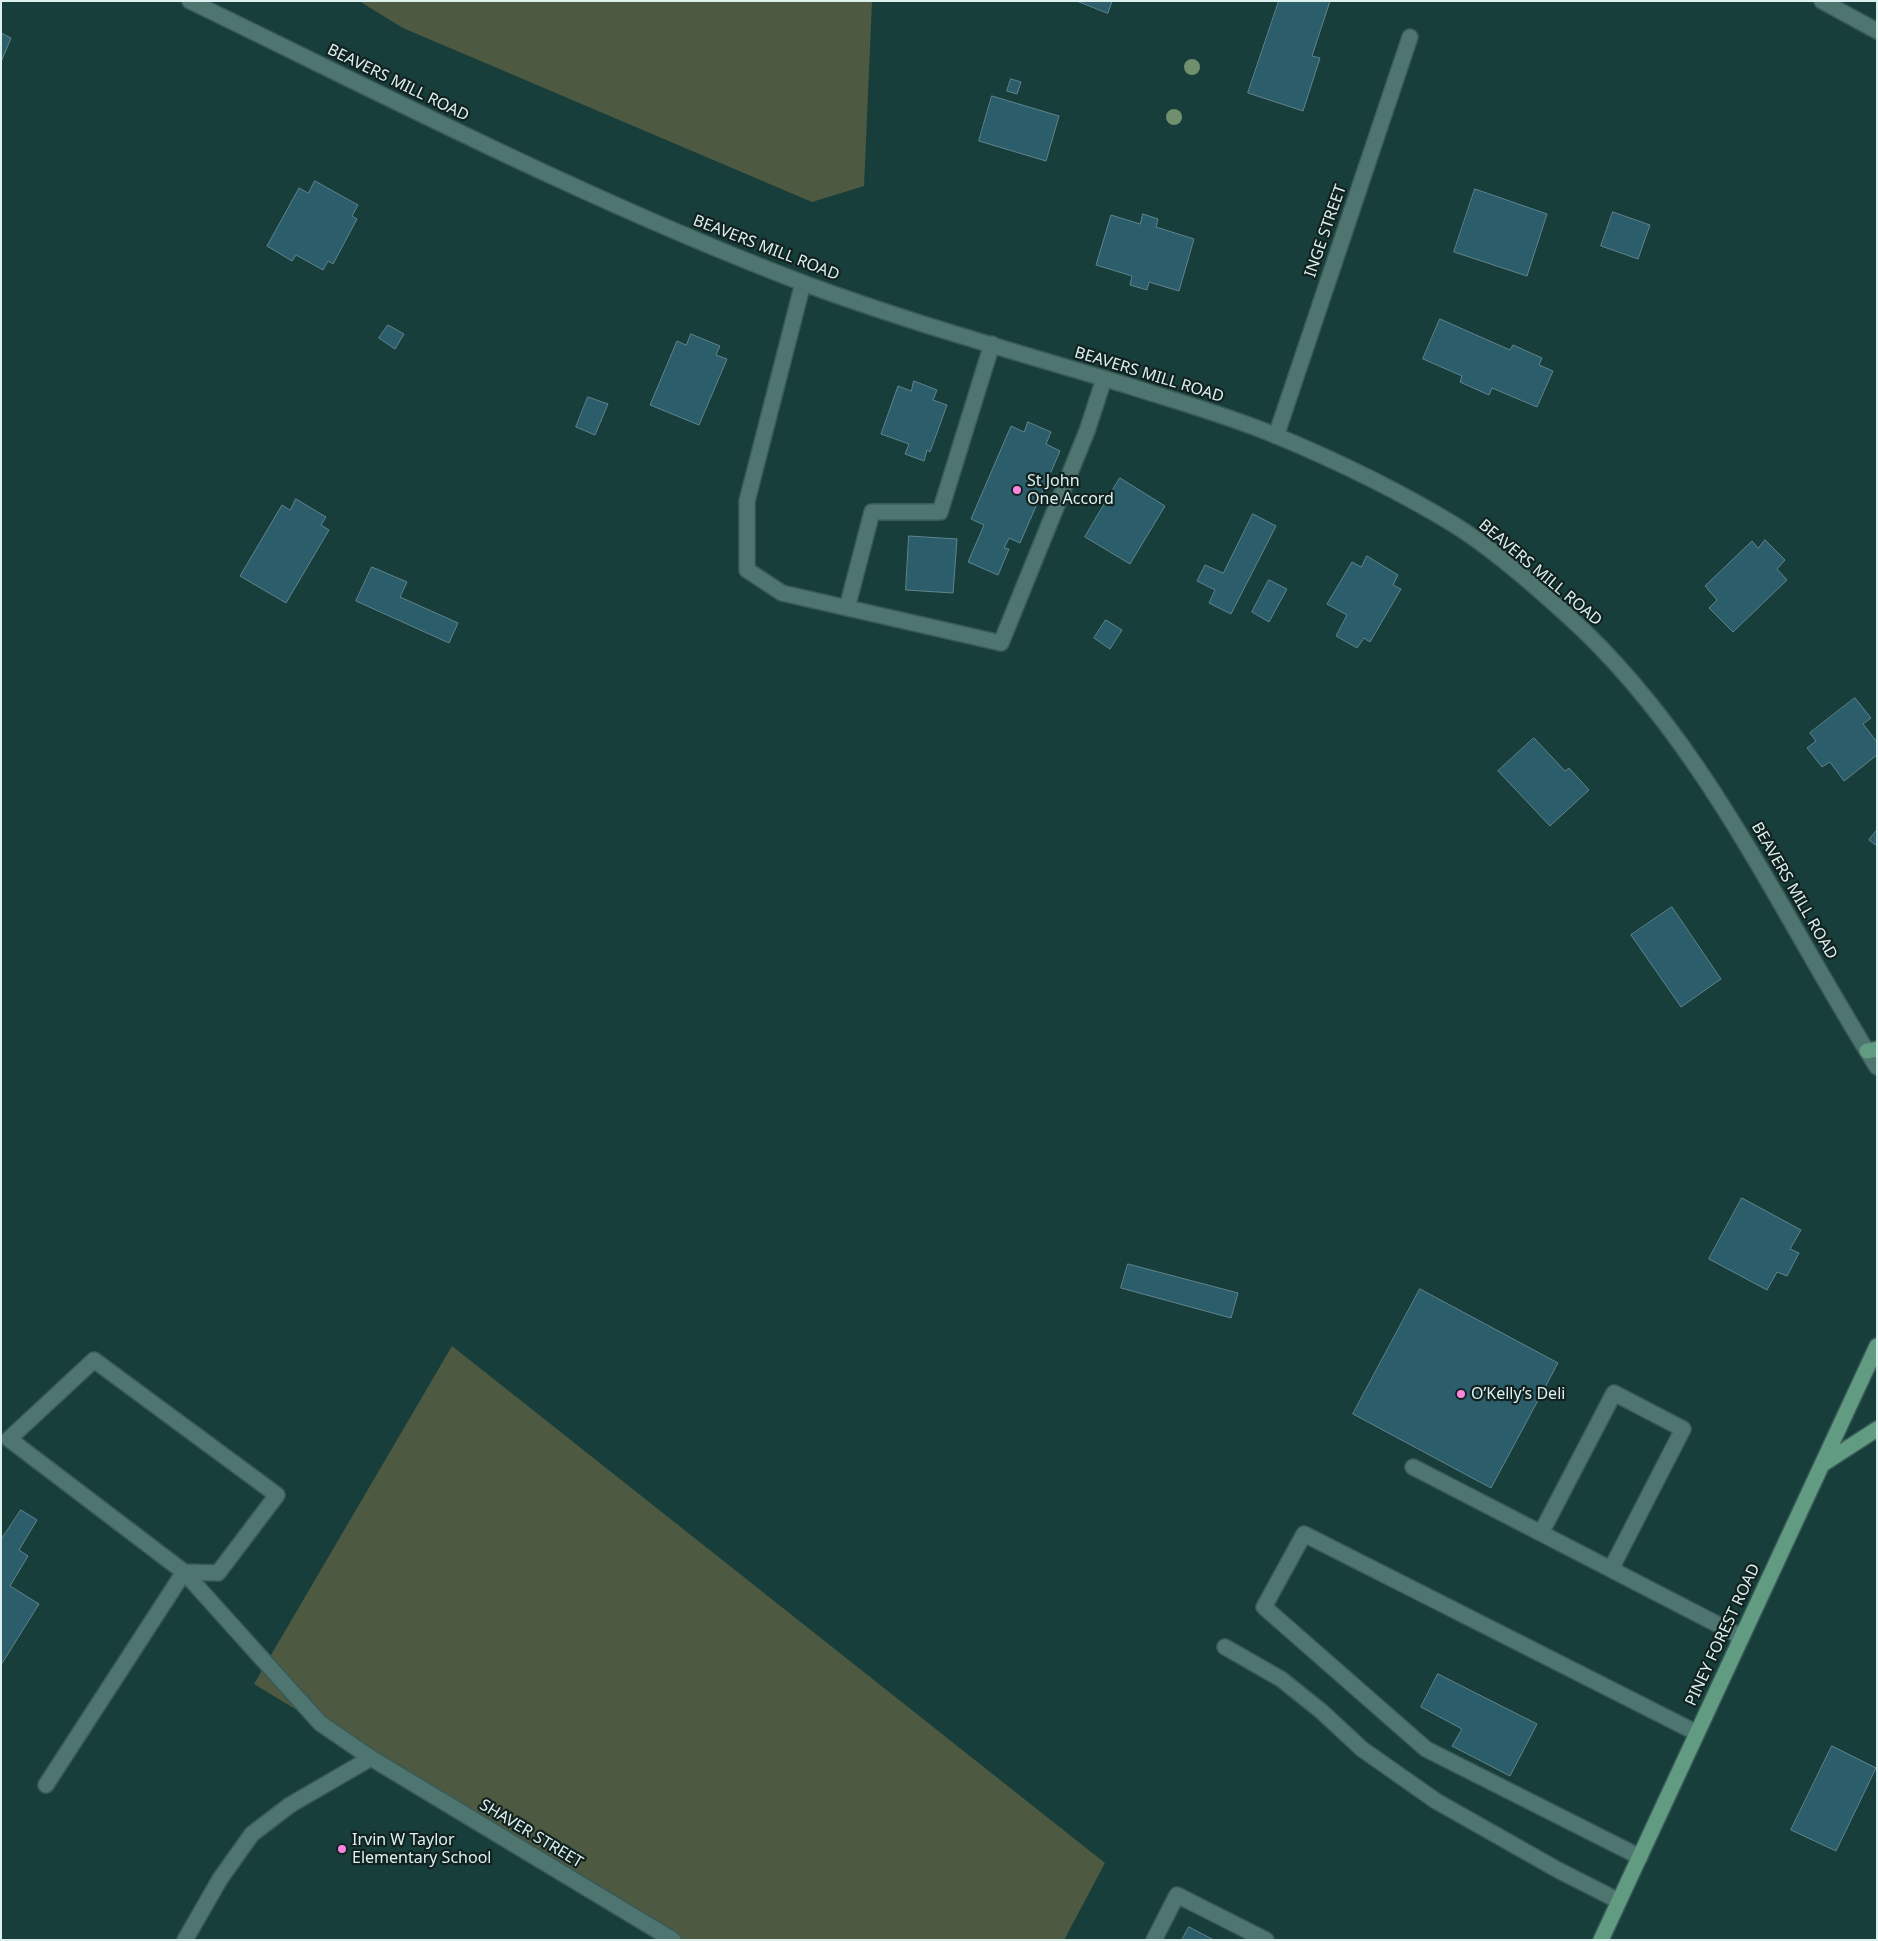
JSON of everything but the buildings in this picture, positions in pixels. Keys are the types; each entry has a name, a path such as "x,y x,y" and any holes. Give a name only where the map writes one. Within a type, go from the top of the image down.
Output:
{"main road":[{"name":"PINEY FOREST ROAD","path":"1601,1940 1877,1346"},
{"path":"1823,1464 1877,1429"}],"street":[{"name":"BEAVERS MILL ROAD","path":"190,1 523,162 671,230 803,283 884,311 1214,413 1276,436 1358,473 1456,526 1500,558 1569,616 1632,681 1687,752 1727,812 1872,1050 1877,1066"},
{"path":"1822,1 1877,31"},
{"name":"INGE STREET","path":"1276,436 1410,37"},
{"path":"803,283 747,501 747,570 782,592 1001,643 1087,431 1104,379"},
{"path":"847,608 872,512 940,512 992,344"},
{"name":"SHAVER STREET","path":"184,1572 218,1572 276,1495 94,1360 9,1439 184,1572 320,1723 372,1758 673,1940"},
{"path":"1542,1533 1614,1393 1683,1429 1611,1569"},
{"path":"1413,1467 1742,1637"},
{"path":"1640,1857 1426,1749 1264,1607 1304,1534 1697,1732"},
{"path":"46,1785 184,1572"},
{"path":"1225,1647 1281,1679 1362,1749 1436,1801 1558,1870 1619,1901"},
{"path":"185,1940 220,1879 252,1834 290,1805 372,1758"},
{"path":"1154,1940 1177,1895 1266,1940"}],"green space":[{"path":"359,1 872,1 864,186 812,202 403,28"},
{"path":"452,1346 1105,1863 1064,1940 675,1940 254,1684"}],"place":[{"name":"St John One Accord","path":"1017,490"},
{"name":"O’Kelly’s Deli","path":"1461,1394"},
{"name":"Irvin W Taylor Elementary School","path":"342,1849"}]}
